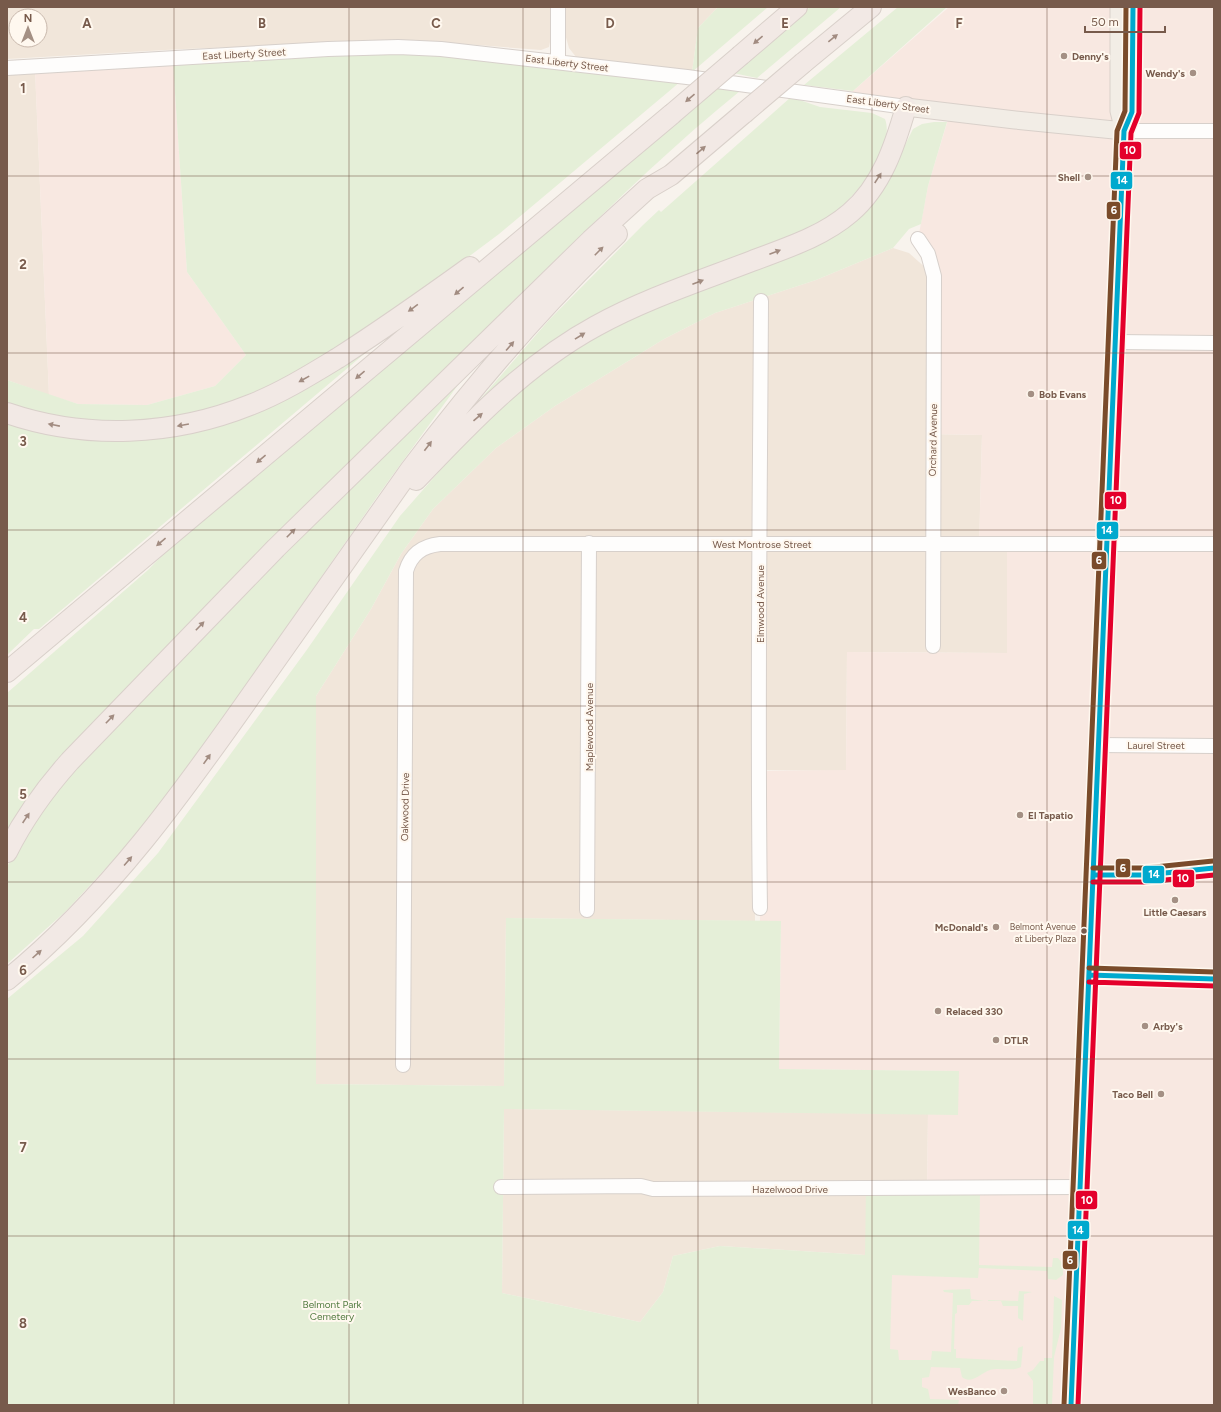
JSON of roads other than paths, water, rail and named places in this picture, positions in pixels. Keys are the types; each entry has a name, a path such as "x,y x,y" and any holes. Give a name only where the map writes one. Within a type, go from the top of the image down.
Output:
{"highway":[{"path":"776,25 791,7"},
{"path":"7,672 672,114 797,7"},
{"path":"7,852 19,829 44,791 70,761 271,554 591,240 647,189 671,175 871,7"},
{"path":"284,649 310,629 407,490 472,421 542,362 595,327 630,309 800,243 827,229 850,213 868,193 881,175 892,150 906,107"},
{"path":"7,413 53,425 85,430 130,431 187,424 250,405 316,372 374,336 481,259 595,165 635,144"},
{"path":"7,980 70,924 133,855 183,793 410,470 482,378 536,316 654,198 671,175"},
{"path":"7,685 58,640 109,586"}],"main road":[{"path":"1071,1405 1124,131 1119,111 1119,7"},
{"path":"1124,131 1132,112 1133,7"},
{"name":"East Liberty Street","path":"906,107 1124,131"}],"street":[{"path":"558,7 558,62"},
{"name":"East Liberty Street","path":"7,68 364,47 441,49 755,86 906,107"},
{"path":"1124,131 1214,131"},
{"name":"Orchard Avenue","path":"918,239 928,254 934,276 932,545 933,646"},
{"name":"Elmwood Avenue","path":"760,908 758,745 761,301"},
{"path":"1116,342 1214,343"},
{"name":"Maplewood Avenue","path":"587,910 589,543"},
{"name":"West Montrose Street","path":"418,552 426,547 440,544 1214,544"},
{"name":"Oakwood Drive","path":"403,1065 406,571 409,563 418,552"},
{"name":"Laurel Street","path":"1098,745 1214,746"},
{"name":"Hazelwood Drive","path":"501,1187 641,1186 653,1189 1080,1188"}],"place":[{"name":"Denny's","path":"1064,56"},
{"name":"Wendy's","path":"1193,73"},
{"name":"Shell","path":"1088,177"},
{"name":"Bob Evans","path":"1031,394"},
{"name":"El Tapatio","path":"1020,815"},
{"name":"Little Caesars","path":"1175,900"},
{"name":"McDonald's","path":"996,927"},
{"name":"Belmont Avenue at Liberty Plaza","path":"1084,931"},
{"name":"Relaced 330","path":"938,1011"},
{"name":"Arby's","path":"1145,1026"},
{"name":"DTLR","path":"996,1040"},
{"name":"Taco Bell","path":"1161,1094"},
{"name":"WesBanco","path":"1004,1391"}],"park label":[{"name":"Belmont Park Cemetery","path":"332,1310"}]}
